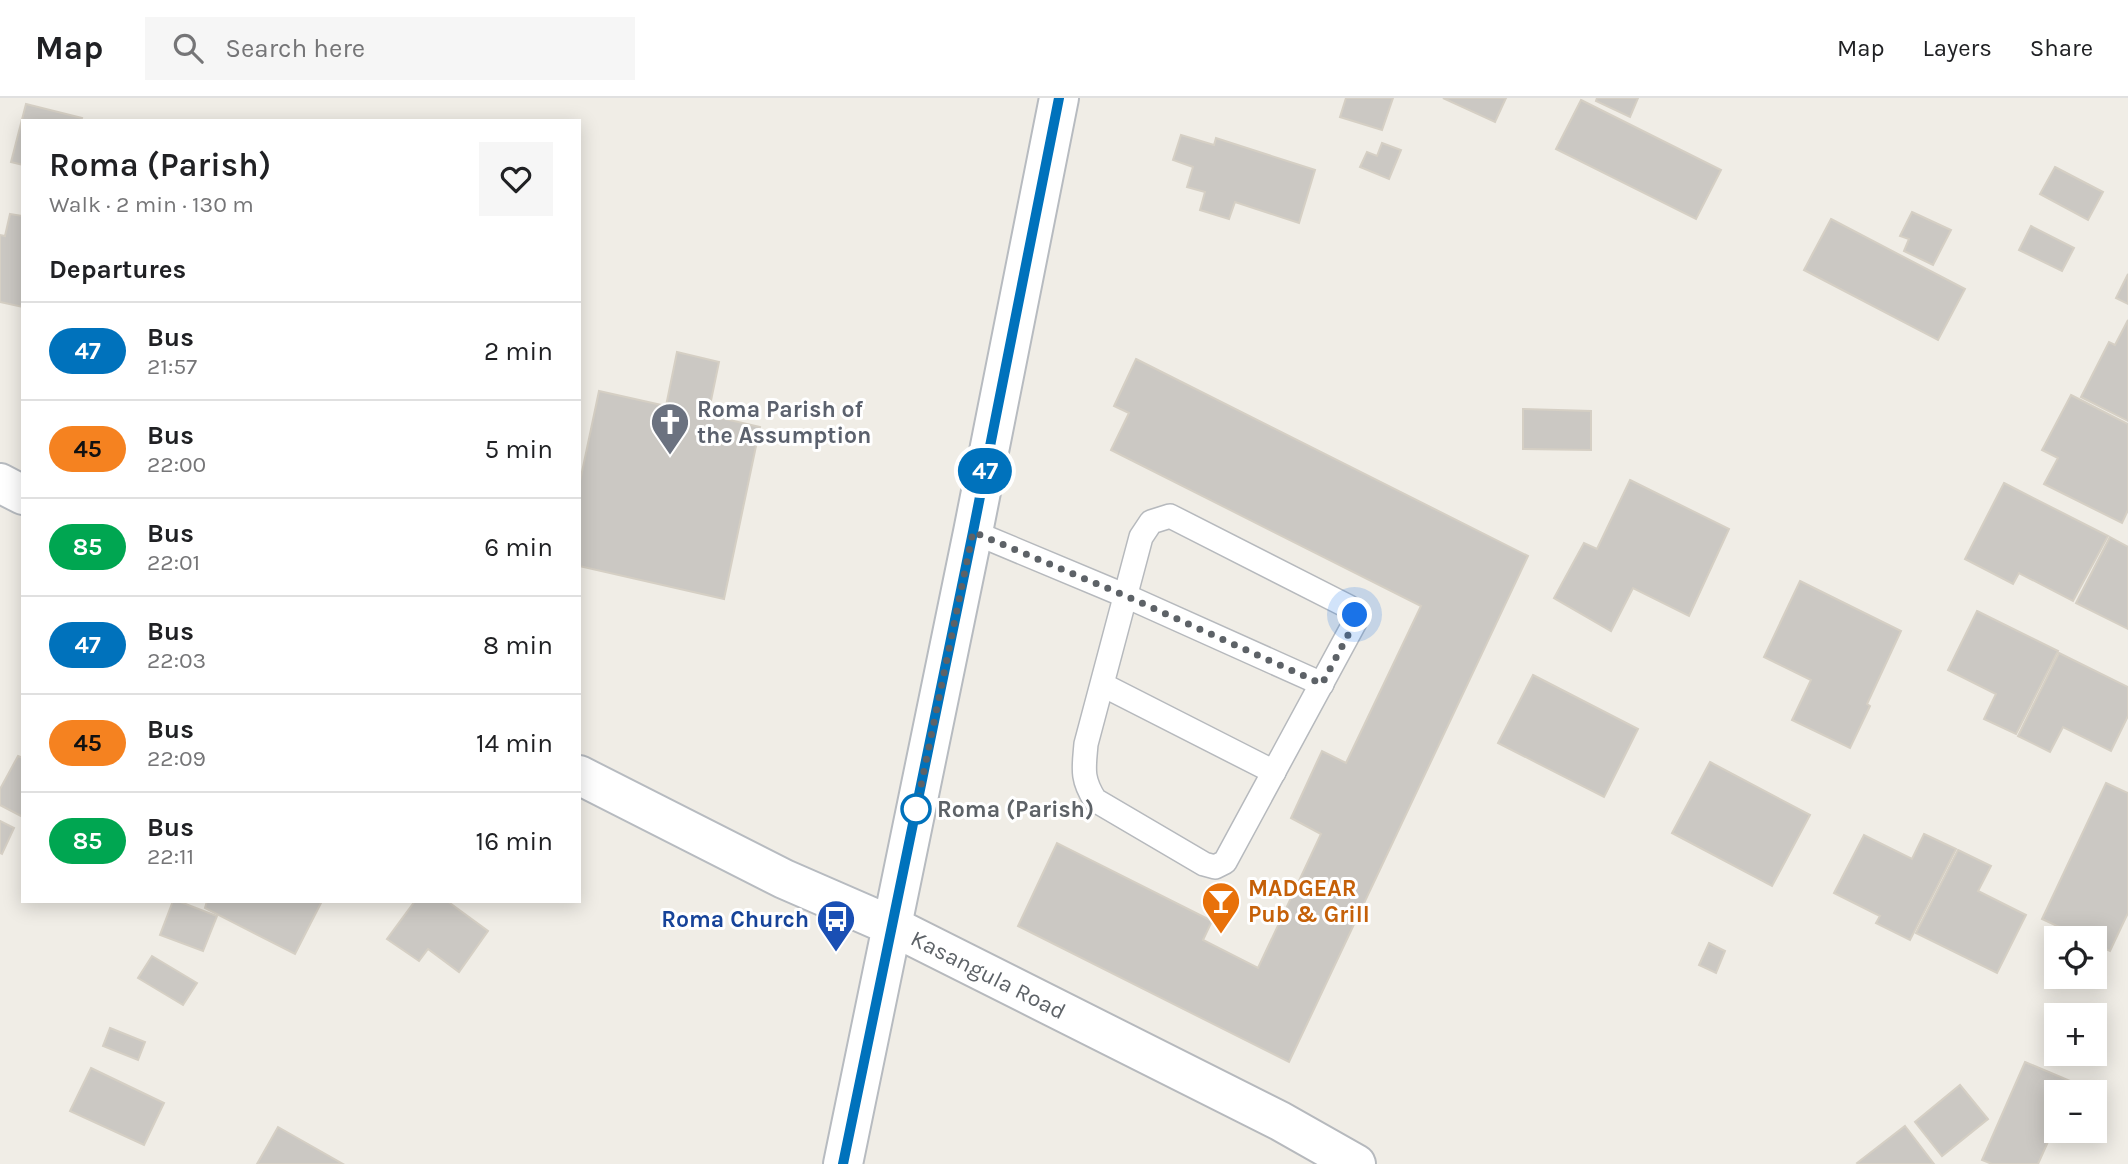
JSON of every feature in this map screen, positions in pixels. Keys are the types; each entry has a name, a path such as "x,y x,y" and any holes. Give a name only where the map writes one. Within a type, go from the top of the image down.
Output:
{"main road":[{"path":"843,1164 1059,98"},
{"path":"0,483 21,494"},
{"name":"Kasangula Road","path":"581,776 785,879 892,926 1280,1121 1356,1164"}],"lane":[{"path":"1170,516 1349,607 1355,615 1355,622 1225,862 1215,867 1204,864 1095,800 1087,787 1083,774 1086,744 1126,596 1141,537 1151,522 1170,516"},
{"path":"973,532 1126,596 1322,684"},
{"path":"1103,685 1274,772"}],"building":[{"path":"1346,98 1393,98 1382,130 1340,117"},
{"path":"1443,98 1506,98 1495,122"},
{"path":"1597,98 1638,98 1630,117 1596,101"},
{"path":"1581,100 1721,170 1696,219 1556,149"},
{"path":"26,104 82,118 82,119 22,119"},
{"path":"21,123 21,164 11,162"},
{"path":"1181,135 1214,145 1216,138 1315,170 1299,223 1235,202 1229,219 1200,210 1205,192 1187,187 1193,167 1173,160"},
{"path":"1382,143 1401,150 1389,179 1360,167 1367,152 1377,156"},
{"path":"2055,167 2103,192 2088,220 2040,194"},
{"path":"1912,212 1951,230 1933,265 1904,251 1909,239 1900,236"},
{"path":"10,214 21,216 21,307 0,302 0,235 5,236"},
{"path":"1831,219 1965,289 1938,340 1804,270"},
{"path":"2031,226 2074,248 2062,271 2019,250"},
{"path":"2128,274 2128,304 2116,298"},
{"path":"2128,320 2128,421 2081,397 2109,342 2115,345"},
{"name":"Roma Parish of the Assumption","path":"677,352 719,362 708,415 760,427 724,599 581,566 581,476 599,391 666,406"},
{"path":"1136,359 1528,556 1289,1062 1018,926 1057,843 1212,921 1203,940 1258,968 1321,834 1291,818 1322,751 1346,763 1421,606 1111,450 1129,413 1114,406"},
{"path":"2071,395 2128,424 2128,510 2122,523 2044,484 2058,458 2042,450"},
{"path":"1523,409 1591,411 1591,450 1523,449"},
{"path":"1630,480 1729,529 1689,616 1633,588 1611,631 1554,598 1584,543 1597,549"},
{"path":"2004,483 2108,536 2073,601 2019,573 2013,584 1965,559"},
{"path":"2110,537 2128,547 2128,629 2076,603"},
{"path":"1800,581 1901,631 1850,748 1792,720 1811,680 1764,657"},
{"path":"1977,611 2058,651 2016,734 1984,719 1996,694 1948,670"},
{"path":"2059,653 2128,687 2128,716 2111,751 2063,727 2050,752 2018,736"},
{"path":"1533,675 1638,729 1604,797 1498,743"},
{"path":"18,756 21,757 21,816 0,805 0,789"},
{"path":"1710,762 1810,815 1772,886 1672,833"},
{"path":"2106,783 2128,793 2128,913 2110,951 2107,950 2107,926 2057,926 2042,919"},
{"path":"0,821 14,828 2,854 0,853"},
{"path":"1924,834 1956,849 1910,940 1876,923 1880,916 1834,893 1864,835 1912,859"},
{"path":"1958,850 1991,866 1978,891 2026,915 1997,973 1916,933"},
{"path":"172,903 183,903 217,916 203,951 160,935"},
{"path":"206,903 321,903 295,954 205,908"},
{"path":"414,903 450,903 488,931 459,972 428,949 419,961 387,939"},
{"path":"1709,943 1725,951 1716,973 1699,965"},
{"path":"152,956 197,983 183,1005 138,978"},
{"path":"110,1028 145,1042 138,1060 103,1046"},
{"path":"2025,1062 2068,1080 2044,1080 2044,1143 2047,1143 2038,1164 1992,1164 1982,1160"},
{"path":"91,1068 164,1103 144,1145 70,1111"},
{"path":"1960,1085 1988,1119 1942,1156 1915,1122"},
{"path":"1905,1126 1934,1164 1857,1163"},
{"path":"278,1127 343,1164 257,1164"}],"bus line":[{"name":"47","path":"843,1164 1059,98"}],"place":[{"name":"Roma Parish of the Assumption","path":"670,456"},
{"name":"Roma (Parish)","path":"916,809"},
{"name":"MADGEAR Pub & Grill","path":"1221,935"},
{"name":"Roma Church","path":"836,953"}],"route":[{"path":"916,809 915,815 973,532 1126,596 1322,684 1355,622 1355,615"}]}
